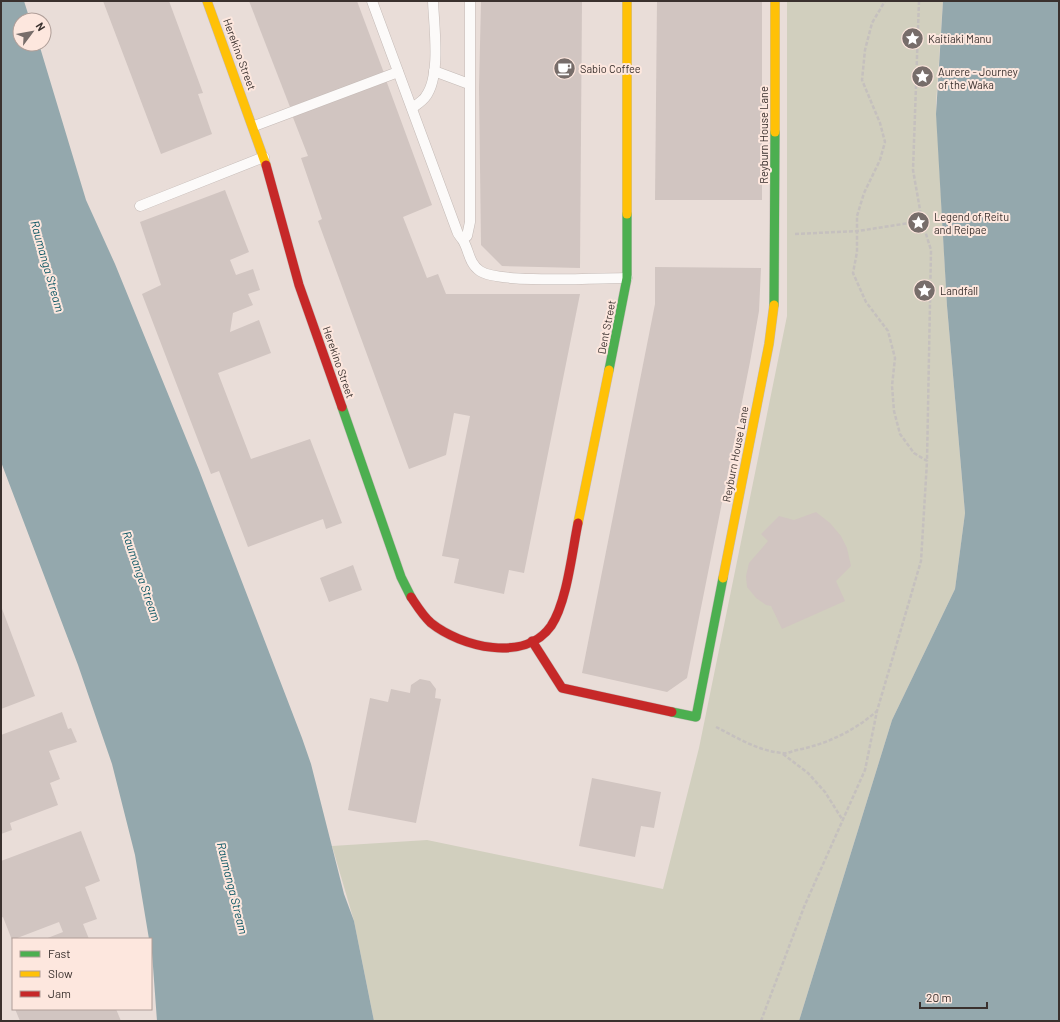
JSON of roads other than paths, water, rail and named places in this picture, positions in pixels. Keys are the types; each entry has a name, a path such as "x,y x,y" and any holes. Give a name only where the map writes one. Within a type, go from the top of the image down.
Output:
{"street":[{"name":"Herekino Street","path":"207,1 254,126 299,285 398,570 410,596 435,627 454,638 497,647 519,646 532,642"},
{"name":"Dent Street","path":"532,642 546,632 554,620 562,603 624,299 627,278 627,1"},
{"name":"Reyburn House Lane","path":"532,642 562,688 696,717 769,344 774,303 775,1"}],"lane":[{"path":"372,1 457,231 462,238 469,256 478,270 491,276 511,278 627,278"},
{"path":"412,108 426,98 431,88 434,71 433,1"},
{"path":"462,238 466,236 469,231 470,222 470,1"},
{"path":"434,71 469,84"},
{"path":"254,126 398,72"},
{"path":"140,206 264,157"}],"water":[{"name":"Raumanga Stream","path":"1,1 24,1 27,12 12,12 12,52 41,52 86,200 115,264 199,470 302,738 311,764 344,894 354,921 374,1021 157,1021 152,938 149,938 135,855 112,764 78,665 1,462"},
{"path":"943,1 1059,1 1059,1021 799,1021 892,720 955,589 965,513 947,306 936,114"}],"place":[{"name":"Kaitiaki Manu","path":"913,38"},
{"name":"Sabio Coffee","path":"564,68"},
{"name":"Aurere - Journey of the Waka","path":"923,77"},
{"name":"Legend of Reitu and Reipae","path":"918,222"},
{"name":"Landfall","path":"924,290"}]}
